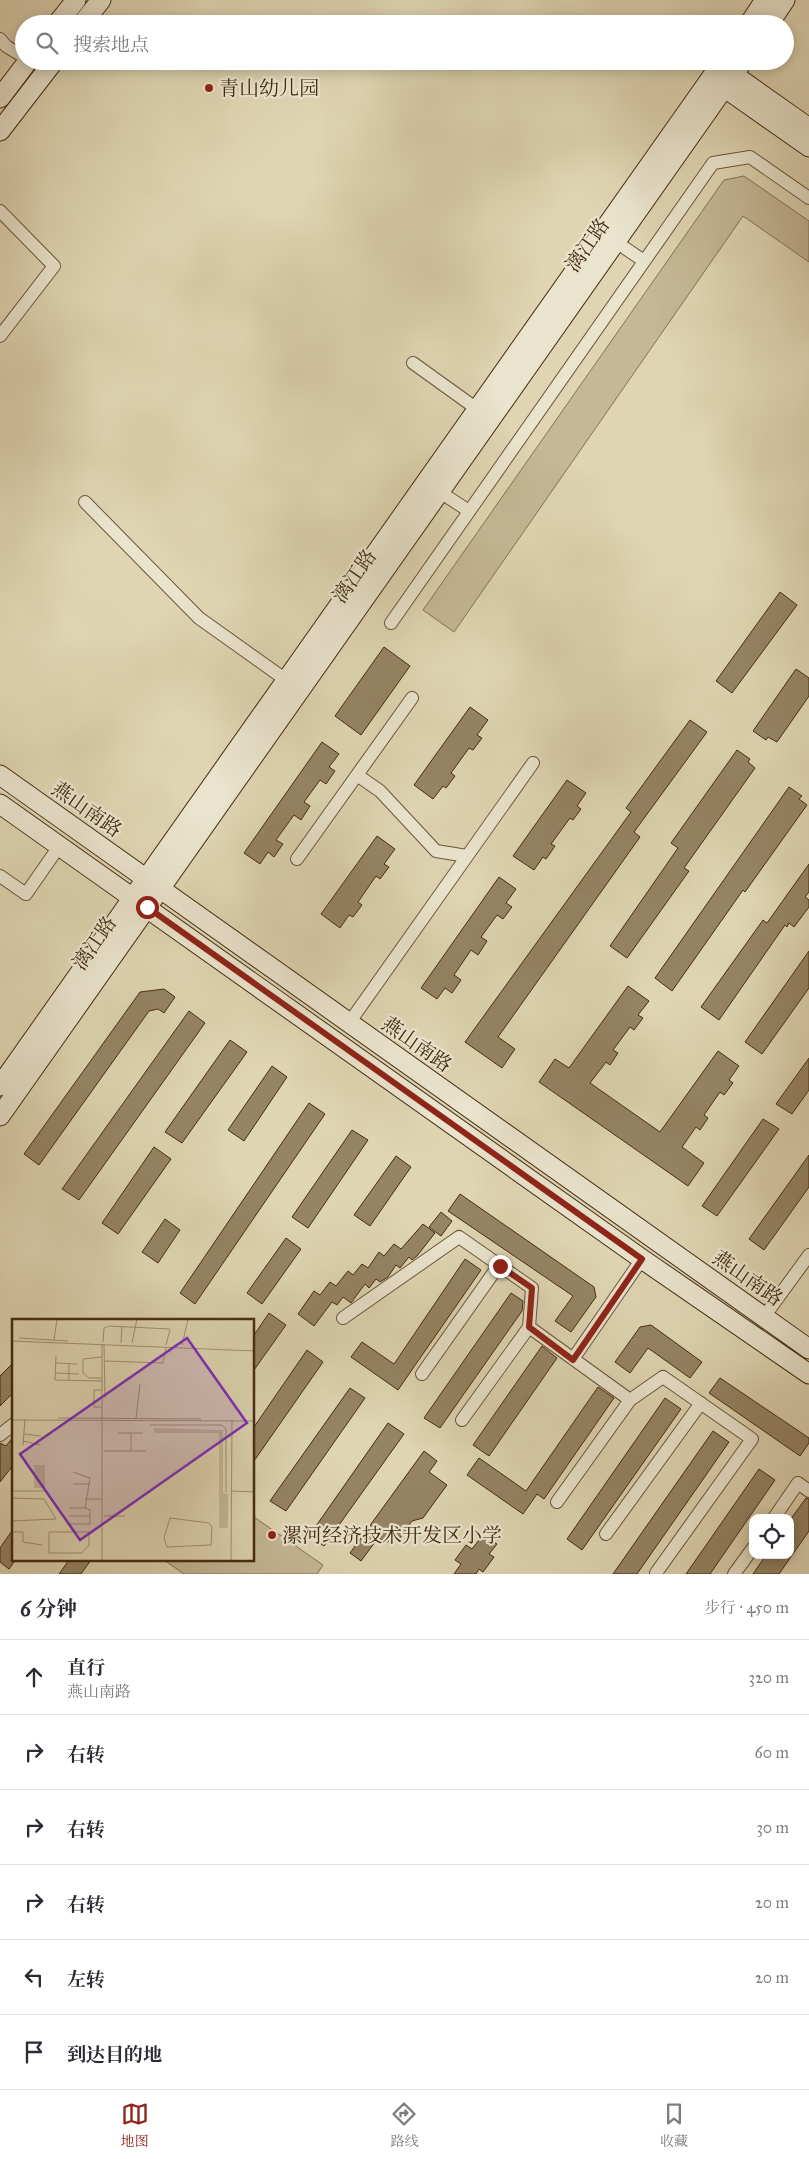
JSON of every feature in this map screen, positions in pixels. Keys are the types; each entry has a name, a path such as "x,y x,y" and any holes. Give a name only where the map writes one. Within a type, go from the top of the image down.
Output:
{"street":[{"path":"64,15 76,0"},
{"path":"89,15 101,0"},
{"path":"755,15 766,0"},
{"path":"775,15 785,0"},
{"path":"0,39 15,50"},
{"path":"0,98 21,70"},
{"path":"0,131 47,70"},
{"path":"728,72 809,128"},
{"path":"728,72 809,147"},
{"name":"漓江路","path":"0,1086 140,902 440,492 616,242 728,72"},
{"name":"漓江路","path":"154,883 286,680 478,409 728,72"},
{"path":"391,623 713,163 750,157 809,198"},
{"path":"0,211 54,266 0,336"},
{"path":"616,242 644,262"},
{"path":"413,362 478,409"},
{"path":"440,492 469,511"},
{"path":"85,502 198,618 286,680"},
{"path":"297,859 412,698"},
{"path":"336,1041 533,763"},
{"name":"燕山南路","path":"0,775 809,1349"},
{"path":"357,775 380,791 436,851 467,856"},
{"path":"0,804 642,1259 809,1374"},
{"path":"0,876 26,894 60,845"},
{"name":"漓江路","path":"0,1116 140,902"},
{"path":"462,1131 475,1112"},
{"path":"343,1318 459,1237 532,1288 529,1327 462,1420"},
{"path":"573,1360 656,1240"},
{"path":"764,1317 809,1255"},
{"path":"422,1374 500,1266"},
{"path":"529,1327 630,1400"},
{"path":"557,1502 630,1400 663,1377 752,1439 656,1573"},
{"path":"606,1534 701,1403"},
{"path":"0,1436 12,1426"},
{"path":"777,1514 798,1483 809,1491"},
{"path":"734,1574 749,1553"}],"shaded area":[{"path":"744,176 809,221 809,262 743,216 454,632 423,610 724,180"},
{"name":"漯河经济技术开发区小学","path":"255,1518 323,1565 317,1574 184,1574 167,1562 255,1562"}],"building":[{"path":"780,592 797,605 732,693 716,681"},
{"path":"384,647 410,666 361,735 335,716"},
{"path":"796,669 809,678 809,696 777,742 768,737 766,740 753,731"},
{"path":"470,707 488,720 477,735 482,738 473,750 469,748 451,773 455,776 446,788 443,786 433,799 414,785"},
{"path":"690,720 707,732 634,832 640,837 498,1037 515,1049 502,1068 465,1042 631,812 626,808"},
{"path":"322,742 339,754 329,767 335,771 326,784 320,780 304,802 310,806 301,820 294,815 276,840 283,844 274,857 268,852 260,864 244,853"},
{"path":"737,750 750,759 748,762 755,768 684,868 689,871 627,958 610,946 678,848 671,843"},
{"path":"567,780 586,793 577,806 581,809 573,820 570,818 551,844 555,846 546,859 543,857 534,870 513,856"},
{"path":"789,787 802,796 799,799 807,805 745,892 743,890 672,991 655,978"},
{"path":"377,836 395,849 384,864 389,867 380,879 376,876 358,902 362,905 353,917 349,915 340,928 321,914"},
{"path":"809,864 809,892 805,897 809,900 809,907 794,927 789,923 787,927 785,925 719,1020 701,1007 763,920 767,923"},
{"path":"499,877 516,889 506,903 512,907 503,919 497,915 481,937 487,941 478,955 471,950 454,975 461,980 452,993 445,988 437,999 421,988"},
{"path":"809,951 809,988 762,1054 745,1042"},
{"path":"628,986 649,1001 638,1015 643,1018 634,1030 630,1027 613,1050 618,1053 610,1065 606,1062 590,1083 660,1132 718,1051 739,1066 729,1080 733,1083 724,1095 720,1092 704,1115 708,1118 700,1130 696,1127 682,1147 704,1163 688,1186 539,1082 555,1059 569,1068"},
{"path":"164,989 175,997 164,1013 158,1009 149,1011 39,1165 24,1154 140,992"},
{"path":"189,1011 205,1023 79,1200 62,1189"},
{"path":"230,1040 247,1052 182,1143 165,1132"},
{"path":"809,1058 809,1090 792,1114 776,1104"},
{"path":"272,1066 287,1077 244,1141 228,1130"},
{"path":"309,1103 325,1114 195,1304 180,1293"},
{"path":"763,1119 779,1129 717,1216 702,1206"},
{"path":"352,1130 368,1140 308,1228 292,1217"},
{"path":"154,1147 171,1159 118,1234 102,1223"},
{"path":"809,1155 809,1187 764,1250 749,1239"},
{"path":"396,1156 411,1167 370,1226 354,1215"},
{"path":"460,1194 594,1287 596,1297 571,1332 555,1321 573,1296 448,1211"},
{"path":"441,1212 452,1221 441,1236 429,1227"},
{"path":"165,1219 180,1230 158,1263 142,1252"},
{"path":"423,1224 435,1233 412,1260 409,1257 400,1268 396,1265 388,1277 380,1282 376,1279 369,1288 365,1284 351,1303 343,1297 337,1305 332,1302 314,1326 298,1314 314,1291 320,1295 330,1282 336,1286 348,1271 353,1275 362,1264 368,1268 379,1252 384,1256 394,1244 401,1249"},
{"path":"286,1238 301,1249 262,1304 247,1293"},
{"path":"465,1259 481,1270 398,1390 351,1357 362,1342 394,1364"},
{"path":"511,1293 523,1301 522,1311 440,1428 424,1418"},
{"path":"269,1313 286,1325 255,1369 255,1334"},
{"path":"651,1325 702,1362 690,1378 648,1348 630,1373 615,1362 640,1327"},
{"path":"542,1346 557,1358 489,1456 473,1445"},
{"path":"307,1350 323,1362 255,1460 255,1426"},
{"path":"12,1364 12,1394 0,1406 0,1376"},
{"path":"720,1378 809,1438 809,1443 800,1456 709,1393"},
{"path":"598,1387 614,1398 544,1499 537,1494 523,1514 467,1475 479,1458 526,1491"},
{"path":"350,1388 365,1398 286,1511 270,1501"},
{"path":"665,1398 681,1409 582,1550 567,1539"},
{"path":"388,1423 404,1434 324,1546 309,1536"},
{"path":"713,1431 729,1442 637,1574 613,1574"},
{"path":"12,1438 12,1467 0,1482 0,1443 6,1446"},
{"path":"424,1451 437,1461 429,1472 447,1485 423,1518 412,1521 400,1538 387,1542 378,1538 361,1561 350,1553"},
{"path":"759,1469 775,1480 751,1514 749,1514 749,1518 710,1574 686,1574"},
{"path":"806,1498 809,1499 809,1531 794,1552 794,1514"},
{"path":"12,1531 12,1562 14,1562 9,1569 0,1562 0,1548"},
{"path":"483,1535 497,1544 489,1554 494,1557 483,1572 479,1569 476,1574 454,1574 461,1564 455,1560 466,1545 472,1549"},
{"path":"763,1559 789,1559 779,1574 753,1574"},
{"path":"68,1562 90,1562 81,1574 59,1574"}],"place":[{"name":"青山幼儿园","path":"209,88"},
{"name":"漯河经济技术开发区小学","path":"272,1535"}],"route":[{"path":"147,907 642,1259 573,1360 529,1327 532,1288 500,1266"}]}
